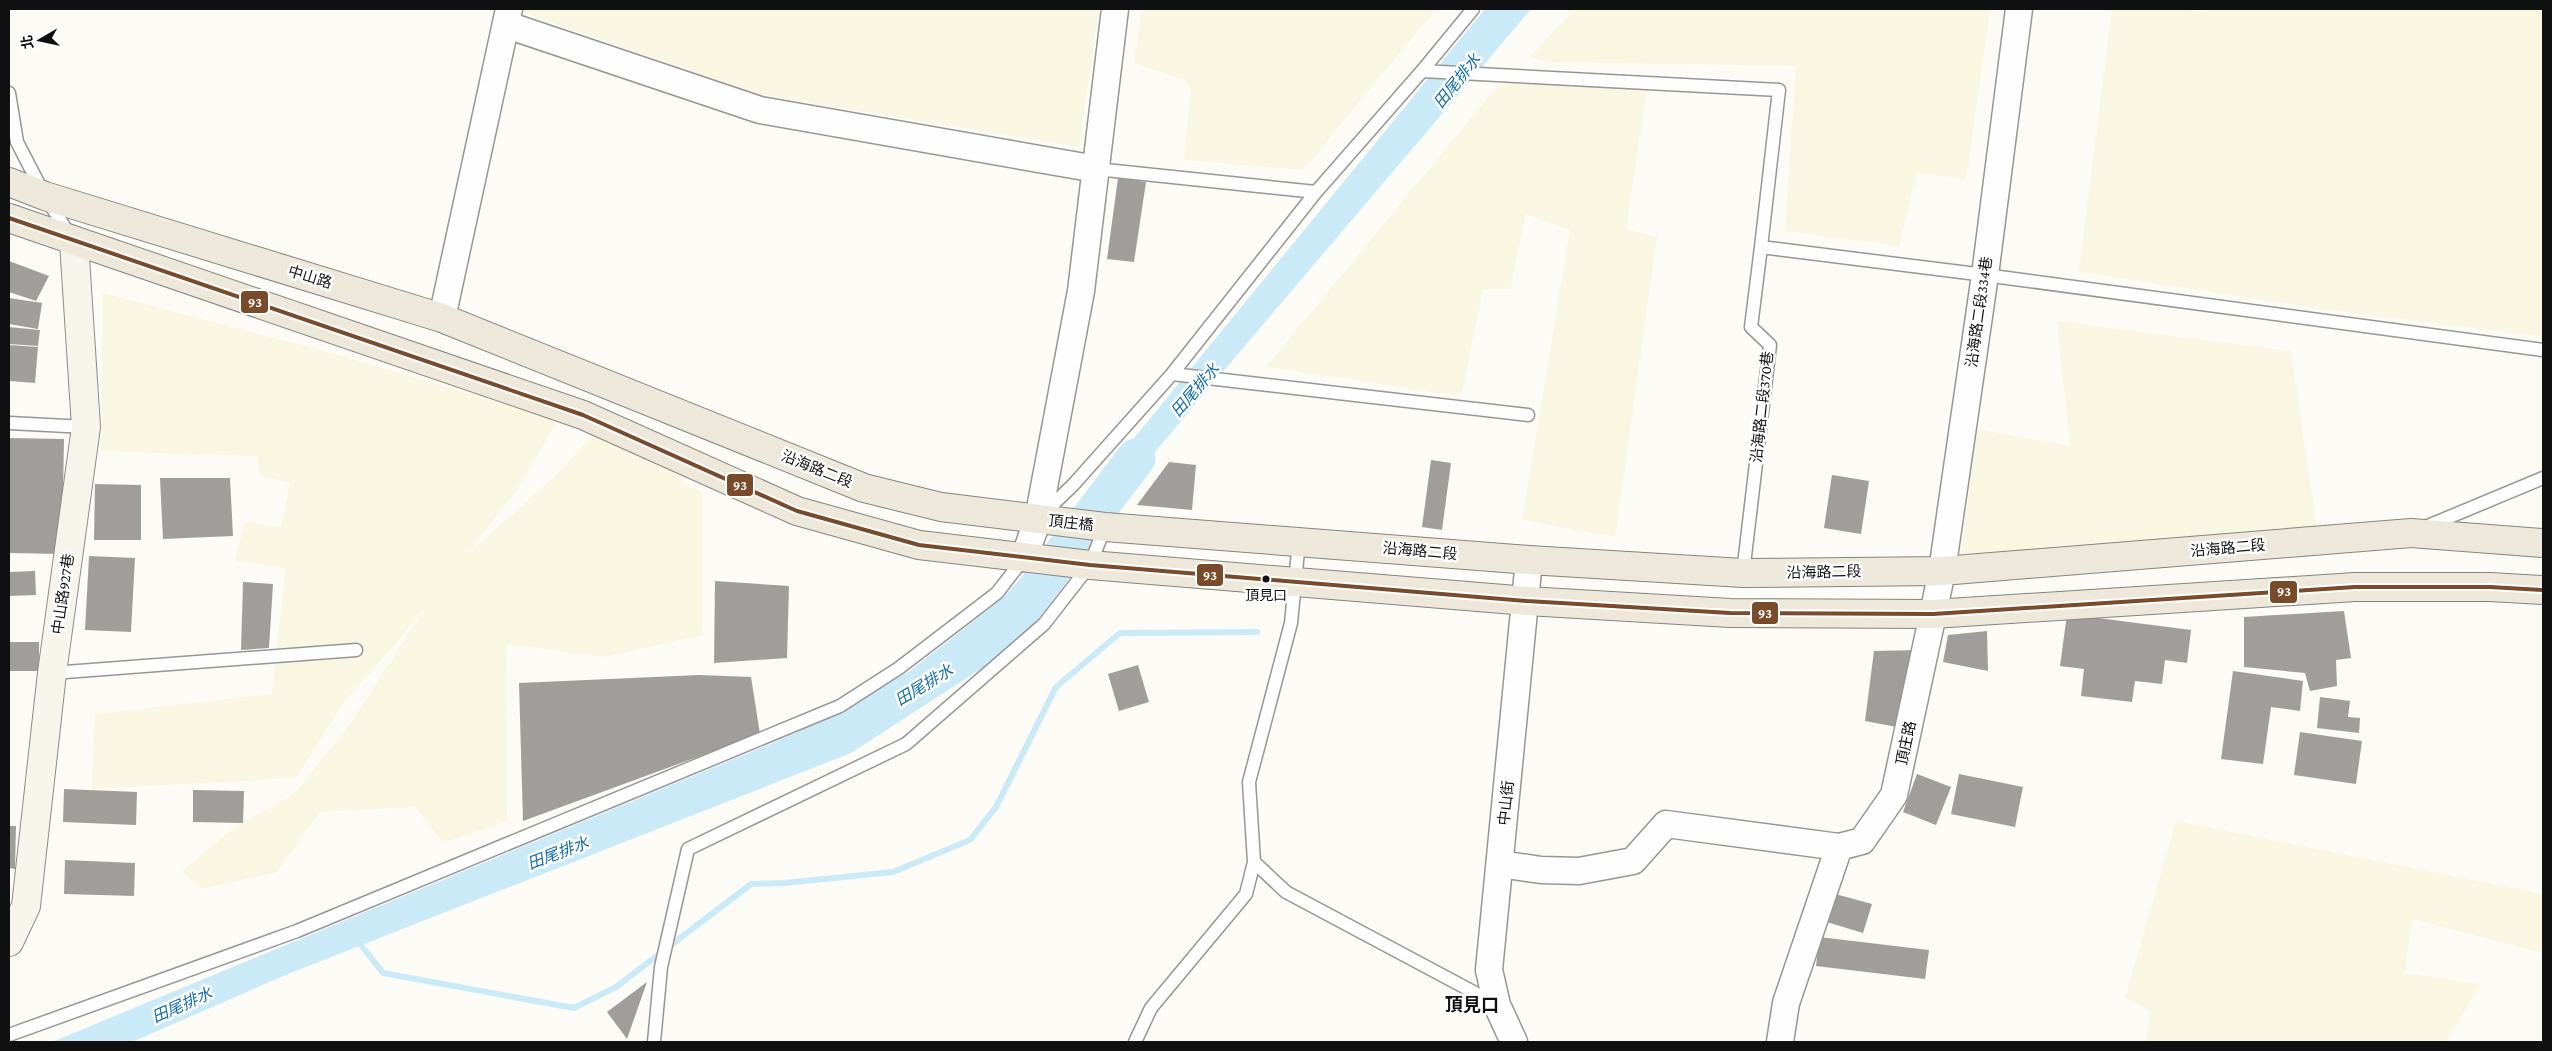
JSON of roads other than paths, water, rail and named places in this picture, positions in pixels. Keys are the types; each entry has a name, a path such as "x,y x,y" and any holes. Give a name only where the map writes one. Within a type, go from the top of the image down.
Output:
{"main road":[{"name":"中山路","path":"9,182 45,196 442,318 607,383"},
{"path":"9,218 74,242 582,415 797,511 919,544 1090,565 1527,601 1730,613 1934,614 2355,587 2490,587 2543,590"},
{"name":"沿海路二段","path":"607,383 864,488 941,507 1038,519"},
{"name":"頂庄橋","path":"1038,519 1105,527"},
{"name":"沿海路二段","path":"1105,527 1529,560 1743,573 1942,571 2411,533 2543,543"}],"street":[{"path":"1024,558 1038,519 1081,291 1115,9"},
{"name":"沿海路二段334巷","path":"1934,614 1942,571 1985,275 2020,9"},
{"path":"442,318 508,17 760,110 1096,169"},
{"name":"中山路927巷","path":"9,942 26,906 52,674 86,427 74,242"},
{"name":"中山街","path":"1514,1042 1497,1005 1490,970 1527,601 1529,560"},
{"name":"頂庄路","path":"1840,847 1862,840 1894,795 1934,614"},
{"path":"1500,864 1540,870 1579,870 1633,861 1666,824 1840,847 1786,1003 1780,1042"}],"lane":[{"path":"1038,519 1073,486 1172,374 1316,192 1422,71 1473,9"},
{"path":"1422,71 1779,90 1761,247 2543,350"},
{"path":"9,93 17,142 45,196 74,242"},
{"path":"1096,169 1316,192"},
{"name":"沿海路二段370巷","path":"1743,573 1770,345 1751,327 1761,247"},
{"path":"1172,374 1528,415"},
{"path":"9,423 86,427"},
{"path":"2411,533 2543,478"},
{"path":"654,1042 661,967 688,849 906,744 1044,624 1090,565 1105,527"},
{"path":"1135,1042 1151,1008 1246,894 1254,862 1249,782 1291,623 1299,541"},
{"path":"9,1035 297,930 840,706 899,668 997,593 1024,558"},
{"path":"52,674 356,650"},
{"path":"1254,862 1286,892 1497,1005"}],"water":[{"path":"1485,9 1531,9 1159,447 1119,502 1085,498"},
{"path":"1016,584 1055,588 1028,628 993,661 851,753 288,974 132,1042 52,1042 794,734 910,671 998,602"}],"waterway":[{"name":"田尾排水","path":"1007,628 1136,458"},
{"path":"357,940 383,973 574,1008 616,987 751,884 785,883 893,872 970,840 996,807 1056,687 1120,633 1257,632"}],"place":[{"name":"頂見口","path":"1266,579"}],"district":[{"name":"頂見口","path":"1472,1005"}]}
